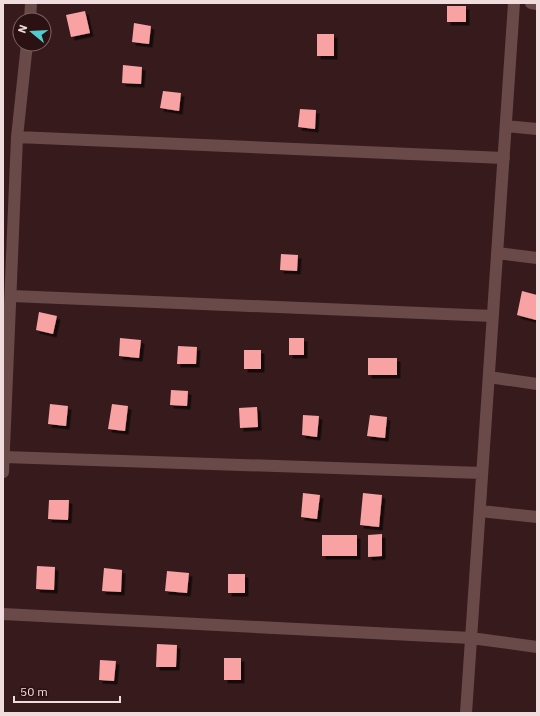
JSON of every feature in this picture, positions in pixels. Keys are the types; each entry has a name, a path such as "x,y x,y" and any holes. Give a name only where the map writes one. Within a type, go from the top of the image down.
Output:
{"street":[{"path":"466,713 514,3"},
{"path":"531,3 537,4"},
{"path":"3,472 12,296 17,137 26,52"},
{"path":"506,126 537,129"},
{"path":"17,137 504,158"},
{"path":"497,253 537,258"},
{"path":"12,296 493,316"},
{"path":"489,377 537,384"},
{"path":"4,457 482,473"},
{"path":"480,510 537,517"},
{"path":"3,614 471,638 537,647"}],"building":[{"path":"447,6 466,6 466,22 447,22"},
{"path":"85,11 90,33 71,37 66,15"},
{"path":"134,23 151,26 149,44 132,42"},
{"path":"317,34 334,34 334,56 317,56"},
{"path":"123,65 142,67 141,84 122,83"},
{"path":"163,91 181,93 179,111 160,108"},
{"path":"300,109 316,110 315,129 298,127"},
{"path":"281,254 298,255 297,271 280,270"},
{"path":"522,291 537,295 536,320 517,315"},
{"path":"39,312 57,316 53,334 36,330"},
{"path":"120,338 141,340 139,358 119,356"},
{"path":"289,338 304,338 304,355 289,355"},
{"path":"178,346 197,347 196,364 177,364"},
{"path":"244,350 261,350 261,369 244,369"},
{"path":"368,358 397,358 397,375 368,375"},
{"path":"171,390 188,391 187,406 170,405"},
{"path":"50,404 68,406 66,426 48,424"},
{"path":"112,404 128,406 125,431 108,429"},
{"path":"257,407 258,427 240,428 239,408"},
{"path":"303,415 319,416 317,437 302,435"},
{"path":"370,415 387,417 385,438 367,436"},
{"path":"303,493 320,495 317,519 301,517"},
{"path":"363,493 382,495 379,527 360,525"},
{"path":"49,500 69,500 68,520 48,519"},
{"path":"382,534 382,556 368,557 368,535"},
{"path":"322,535 357,535 357,556 322,556"},
{"path":"37,566 55,567 54,590 36,589"},
{"path":"104,568 122,570 121,592 102,591"},
{"path":"167,571 189,573 187,593 165,591"},
{"path":"228,574 245,574 245,593 228,593"},
{"path":"157,644 177,645 176,667 156,667"},
{"path":"224,658 241,658 241,680 224,680"},
{"path":"100,660 116,661 114,681 99,680"}]}
